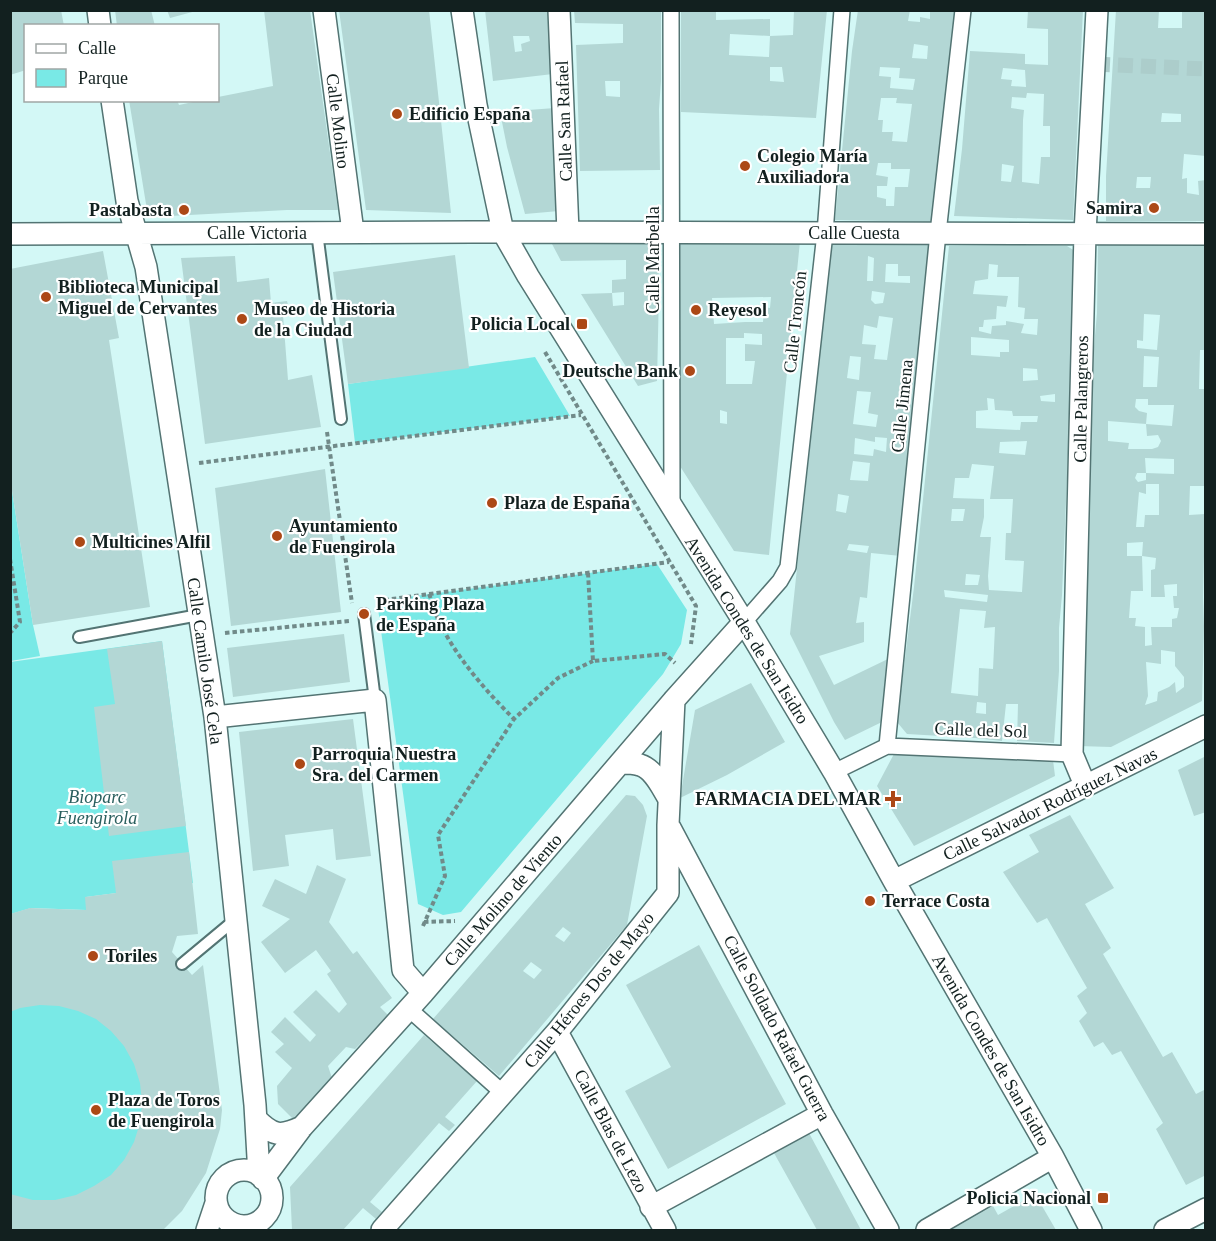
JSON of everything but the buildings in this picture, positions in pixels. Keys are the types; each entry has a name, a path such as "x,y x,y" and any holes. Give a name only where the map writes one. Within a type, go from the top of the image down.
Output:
{"street":[{"name":"Calle Molino","path":"324,10 353,232"},
{"name":"Avenida Condes de San Isidro","path":"462,10 476,105 504,232 528,276 744,622 834,772 1053,1157 1091,1230"},
{"name":"Calle San Rafael","path":"559,10 568,232"},
{"name":"Calle Marbella","path":"671,10 672,509"},
{"name":"Calle Troncón","path":"744,622 780,581 788,567 825,233 842,10"},
{"name":"Calle Jimena","path":"887,746 938,233 963,10"},
{"name":"Calle Palangreros","path":"1085,786 1072,754 1085,233 1097,10"},
{"name":"Calle Camilo José Cela","path":"112,102 127,201 146,267 215,717 261,1177"},
{"name":"Calle Victoria","path":"10,234 504,232"},
{"name":"Calle Cuesta","path":"504,232 1206,234"},
{"name":"Calle Molino de Viento","path":"261,1177 302,1127 416,1001 674,700 744,622"},
{"path":"215,717 375,700 403,970 416,1001 503,1093"},
{"name":"Calle Héroes Dos de Mayo","path":"394,1225 503,1093 557,1032 668,893 668,825 674,700"},
{"name":"Calle Salvador Rodríguez Navas","path":"894,881 1206,726"},
{"name":"Calle del Sol","path":"887,746 1072,754"},
{"path":"834,772 887,746"},
{"path":"620,763 641,765 649,770 669,799"},
{"name":"Calle Soldado Rafael Guerra","path":"668,825 822,1114 888,1230"},
{"name":"Calle Blas de Lezo","path":"557,1032 665,1230"},
{"path":"651,1207 822,1114"},
{"name":"Calle Camilo José Cela","path":"236,1172 245,1154 256,1119"},
{"path":"256,1119 267,1130 276,1134 289,1133 302,1127"},
{"path":"927,1230 1053,1157"},
{"path":"207,1230 222,1180 228,1175 243,1170 251,1171 261,1177 270,1189 272,1198 270,1230"},
{"path":"216,1203 223,1217 238,1228 260,1221 270,1207"},
{"path":"1165,1230 1206,1209"}],"lane":[{"path":"317,232 341,419"},
{"path":"359,610 375,700"},
{"path":"79,637 200,625"},
{"path":"182,964 236,919"}],"path":[{"path":"542,348 696,606 692,643 687,651"},
{"path":"177,466 582,415"},
{"path":"326,424 352,604 359,610"},
{"path":"10,559 20,622 10,633"},
{"path":"369,602 670,562"},
{"path":"588,573 593,662"},
{"path":"429,594 437,616 464,661 492,697 514,719"},
{"path":"352,604 359,610"},
{"path":"200,625 354,620"},
{"path":"420,932 445,876 438,836 514,719 558,678 593,662 665,654 678,666 682,658"},
{"path":"396,908 424,923 486,919"}],"green space":[{"path":"535,357 570,416 355,443 348,384"},
{"path":"10,478 40,656 11,661"},
{"path":"657,564 687,610 681,644 663,674 461,912 443,915 418,904 377,601"},
{"name":"Bioparc Fuengirola","path":"162,641 193,883 86,897 86,910 31,908 11,914 10,662"},
{"name":"Plaza de Toros de Fuengirola","path":"11,975 170,1045 135,1208 97,1230 11,1230"}],"tunnel":[{"path":"1095,64 1206,69"}],"place":[{"name":"Edificio España","path":"397,114"},
{"name":"Colegio María Auxiliadora","path":"745,166"},
{"name":"Samira","path":"1154,208"},
{"name":"Pastabasta","path":"184,210"},
{"name":"Biblioteca Municipal Miguel de Cervantes","path":"46,297"},
{"name":"Reyesol","path":"696,310"},
{"name":"Museo de Historia de la Ciudad","path":"242,319"},
{"name":"Policia Local","path":"582,324"},
{"name":"Deutsche Bank","path":"690,371"},
{"name":"Plaza de España","path":"492,503"},
{"name":"Ayuntamiento de Fuengirola","path":"277,536"},
{"name":"Multicines Alfil","path":"80,542"},
{"name":"Parking Plaza de España","path":"364,614"},
{"name":"Parroquia Nuestra Sra. del Carmen","path":"300,764"},
{"name":"FARMACIA DEL MAR","path":"893,799"},
{"name":"Terrace Costa","path":"870,901"},
{"name":"Toriles","path":"93,956"},
{"name":"Plaza de Toros de Fuengirola","path":"96,1110"},
{"name":"Policia Nacional","path":"1103,1198"}]}
